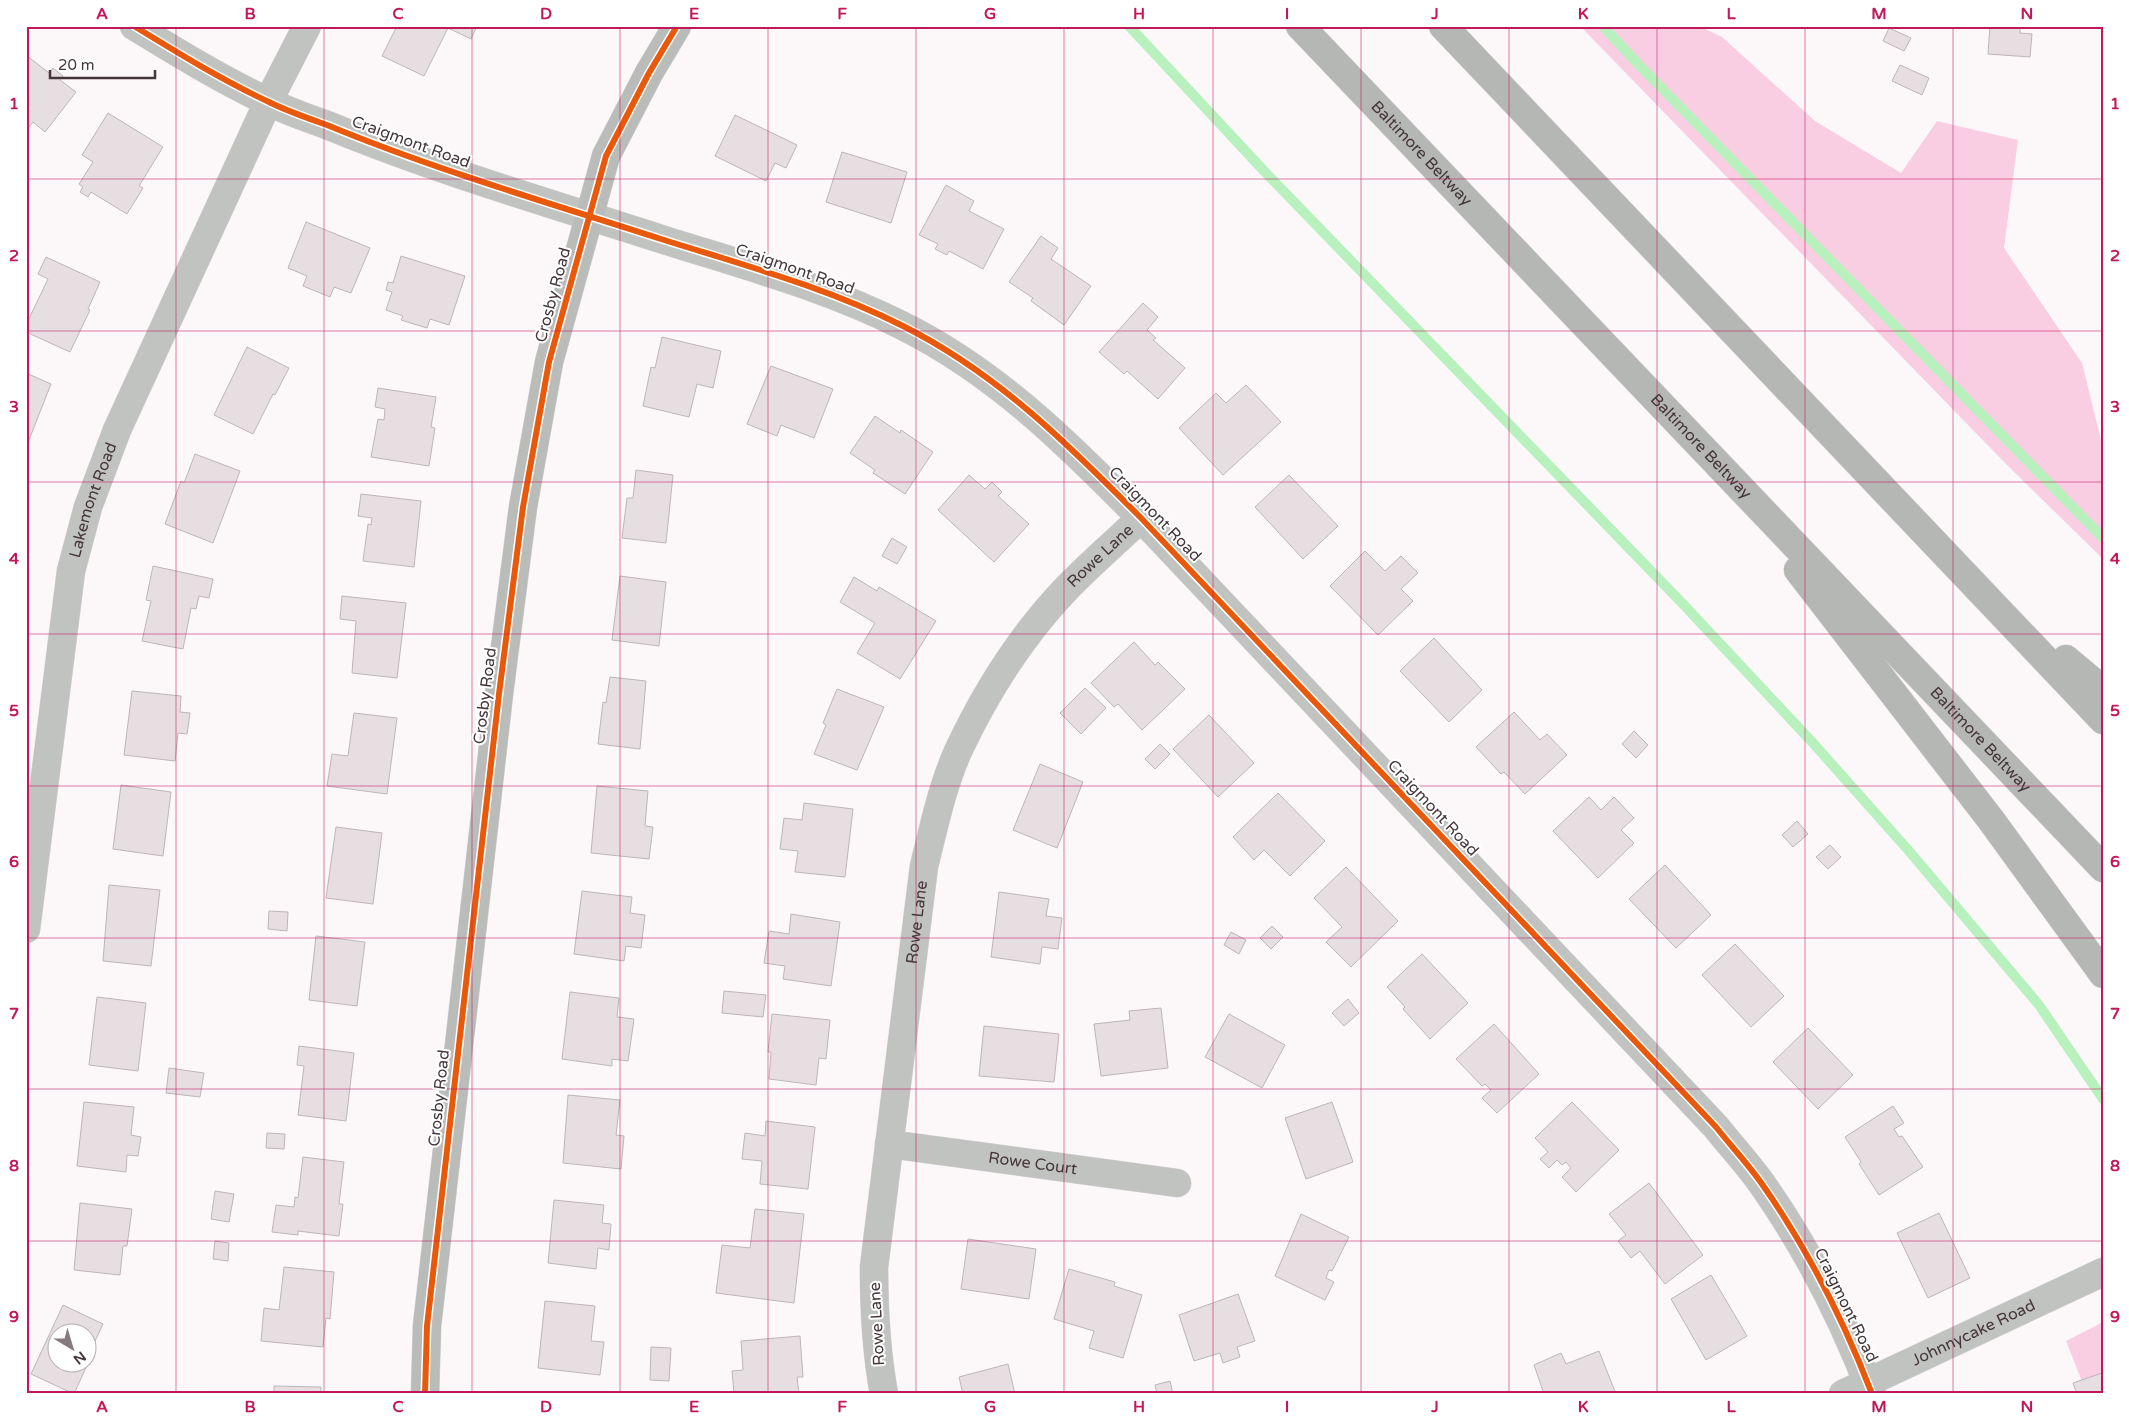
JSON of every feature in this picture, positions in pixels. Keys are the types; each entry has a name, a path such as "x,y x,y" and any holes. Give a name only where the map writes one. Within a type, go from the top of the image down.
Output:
{"highway":[{"name":"Baltimore Beltway","path":"1300,26 2103,868"},
{"path":"1443,26 2103,720"},
{"path":"1707,452 1991,820 2103,974"},
{"path":"1951,560 2103,690"}],"main road":[{"name":"Crosby Road","path":"425,1394 427,1326 499,694 522,516 549,362 588,215 606,156 676,26"}],"street":[{"name":"Craigmont Road","path":"134,26 183,56 268,102 372,144 452,173 833,294 904,326 964,362 1024,405 1079,455 1141,518 1716,1128 1761,1183 1803,1248 1836,1312 1870,1388"},
{"name":"Lakemont Road","path":"26,929 71,571 88,507 117,430 268,102 307,26"},
{"name":"Rowe Lane","path":"884,1394 877,1349 874,1268 924,866 937,812 958,751 989,690 1025,638 1066,589 1141,518"},
{"name":"Rowe Court","path":"889,1144 1177,1183"},
{"name":"Johnnycake Road","path":"1843,1394 1870,1388 2103,1272"}],"shaded area":[{"path":"1580,26 1699,26 1722,37 1815,121 1901,173 1937,121 2018,140 2004,248 2082,363 2103,448 2103,559 2006,464"},
{"path":"2103,1322 2103,1394 2087,1394 2066,1341"}],"building":[{"path":"397,26 477,26 471,39 448,28 424,76 382,56"},
{"path":"1990,26 2020,26 2020,33 2032,34 2030,57 1988,54"},
{"path":"1889,28 1911,38 1904,51 1883,41"},
{"path":"26,55 49,73 53,68 63,76 60,80 76,92 45,132 33,122 26,131"},
{"path":"1900,65 1929,78 1922,95 1892,81"},
{"path":"108,113 163,147 139,186 143,188 127,214 91,192 88,197 80,192 83,187 79,184 93,162 82,155"},
{"path":"735,115 797,145 786,168 775,163 766,181 715,156"},
{"path":"842,152 907,172 891,223 826,202"},
{"path":"946,185 974,201 969,211 1004,229 983,269 949,251 947,255 935,249 938,244 919,235"},
{"path":"306,222 370,248 351,293 334,287 330,297 303,286 307,276 288,268"},
{"path":"1041,236 1058,248 1051,259 1091,286 1064,325 1031,301 1033,298 1009,282"},
{"path":"401,256 465,276 449,325 430,319 427,328 401,320 403,316 386,310 392,292 386,290 388,282 393,283"},
{"path":"46,257 100,282 88,309 90,310 70,352 26,332 26,325 48,279 38,274"},
{"path":"1143,303 1158,317 1147,330 1156,338 1153,340 1185,368 1158,399 1127,371 1124,374 1099,352"},
{"path":"662,337 721,351 713,388 697,384 689,417 643,406 651,367 655,368"},
{"path":"247,347 289,368 275,395 273,394 253,434 214,415"},
{"path":"771,366 833,389 814,438 781,425 777,436 747,424"},
{"path":"26,373 51,384 27,445 26,445"},
{"path":"1246,385 1281,422 1223,475 1179,428 1216,393 1226,403"},
{"path":"378,388 436,397 431,427 435,428 429,466 371,457 378,419 384,420 385,409 375,407"},
{"path":"875,416 900,433 901,430 933,452 905,494 873,473 875,470 850,453"},
{"path":"195,454 240,471 213,543 165,524 181,481 184,483"},
{"path":"636,470 673,475 666,543 622,538 627,498 633,498"},
{"path":"969,475 985,489 992,482 1002,492 998,496 1029,524 994,562 938,510"},
{"path":"1289,475 1338,526 1303,559 1255,507"},
{"path":"361,494 421,501 414,567 363,561 368,524 371,525 372,518 358,516"},
{"path":"892,538 907,547 897,564 882,556"},
{"path":"1365,551 1385,571 1401,556 1418,573 1401,589 1413,601 1378,635 1330,586"},
{"path":"153,566 213,579 209,598 199,596 196,609 191,608 183,649 142,641 151,601 146,600"},
{"path":"620,576 666,582 659,646 612,640"},
{"path":"854,577 877,591 879,587 936,621 900,679 857,653 875,623 840,602"},
{"path":"342,596 406,603 397,678 352,673 356,621 340,619"},
{"path":"1434,638 1482,690 1449,722 1400,671"},
{"path":"1134,642 1155,665 1158,662 1185,689 1142,730 1118,704 1114,707 1091,683"},
{"path":"610,677 646,681 640,749 598,744 603,702 606,703"},
{"path":"1085,688 1106,708 1081,734 1060,713"},
{"path":"837,689 884,707 857,770 814,754 826,725 823,723"},
{"path":"132,691 181,696 180,712 190,713 187,734 178,733 175,761 124,755"},
{"path":"1514,712 1540,740 1547,734 1567,755 1525,794 1504,772 1501,774 1476,747"},
{"path":"354,713 397,718 387,794 327,786 332,754 348,756"},
{"path":"1209,715 1254,763 1218,797 1173,749"},
{"path":"1634,731 1648,745 1636,758 1622,744"},
{"path":"1160,744 1170,754 1155,769 1145,759"},
{"path":"1040,764 1083,782 1057,848 1013,830"},
{"path":"121,785 171,792 163,856 113,849"},
{"path":"597,786 648,791 645,826 653,827 649,859 591,853"},
{"path":"1278,793 1325,841 1290,876 1264,850 1254,860 1233,837"},
{"path":"1589,797 1601,810 1614,797 1634,818 1621,830 1634,843 1598,878 1553,831"},
{"path":"804,803 853,809 845,877 795,872 798,851 780,849 784,818 802,820"},
{"path":"1797,821 1808,834 1793,847 1782,835"},
{"path":"336,827 382,833 373,904 326,898"},
{"path":"1830,845 1841,857 1828,869 1816,857"},
{"path":"1665,865 1711,915 1676,948 1629,899"},
{"path":"1346,867 1398,921 1351,967 1326,942 1342,927 1314,898"},
{"path":"109,885 160,890 151,966 103,961"},
{"path":"582,891 632,897 630,913 645,915 641,948 626,946 624,961 574,954"},
{"path":"999,892 1049,899 1046,916 1062,918 1058,949 1042,947 1040,964 991,957"},
{"path":"269,911 288,912 287,931 268,929"},
{"path":"791,914 840,922 831,986 783,979 785,966 764,963 769,931 789,934"},
{"path":"1272,926 1283,937 1271,949 1260,938"},
{"path":"1231,932 1246,940 1239,954 1224,945"},
{"path":"316,936 365,942 357,1006 309,1000"},
{"path":"1735,944 1784,996 1751,1027 1702,975"},
{"path":"1422,954 1468,1003 1430,1039 1403,1009 1405,1007 1387,987"},
{"path":"724,991 766,995 763,1017 722,1013"},
{"path":"570,992 619,998 617,1017 634,1019 628,1061 612,1059 612,1066 562,1059"},
{"path":"97,997 146,1003 138,1071 89,1065"},
{"path":"1348,999 1359,1013 1344,1026 1332,1013"},
{"path":"1161,1008 1168,1068 1101,1076 1094,1024 1130,1020 1129,1011"},
{"path":"772,1014 830,1020 826,1059 819,1058 816,1085 769,1079 771,1052 768,1052"},
{"path":"1229,1014 1285,1045 1262,1088 1205,1057"},
{"path":"1494,1024 1539,1074 1497,1113 1482,1098 1491,1090 1485,1084 1482,1086 1456,1059"},
{"path":"984,1026 1059,1034 1054,1082 979,1076"},
{"path":"1808,1028 1853,1075 1818,1109 1773,1062"},
{"path":"299,1046 354,1053 346,1121 298,1115 304,1066 297,1065"},
{"path":"169,1068 204,1073 200,1097 166,1093"},
{"path":"568,1095 620,1100 616,1135 624,1136 621,1169 563,1163"},
{"path":"84,1102 134,1107 131,1135 141,1137 138,1156 127,1155 126,1172 77,1166"},
{"path":"1332,1102 1353,1162 1306,1179 1285,1118"},
{"path":"1572,1102 1619,1150 1576,1192 1562,1177 1571,1168 1566,1162 1562,1165 1557,1160 1549,1168 1540,1159 1548,1152 1535,1138"},
{"path":"1893,1106 1904,1123 1894,1129 1899,1137 1902,1136 1923,1167 1879,1195 1859,1164 1861,1162 1845,1137"},
{"path":"766,1121 815,1127 808,1189 760,1184 762,1161 742,1159 745,1133 765,1136"},
{"path":"267,1133 285,1134 284,1149 266,1148"},
{"path":"303,1157 344,1162 339,1204 343,1204 339,1236 298,1231 298,1235 272,1232 276,1205 294,1207 295,1197 298,1198"},
{"path":"1649,1183 1703,1255 1665,1284 1640,1251 1631,1258 1618,1241 1626,1235 1609,1214"},
{"path":"215,1191 234,1194 229,1222 211,1219"},
{"path":"554,1200 604,1205 602,1223 611,1224 609,1250 598,1248 596,1269 548,1263"},
{"path":"80,1203 132,1209 127,1246 123,1246 120,1275 74,1270"},
{"path":"755,1209 804,1214 794,1303 716,1293 722,1245 750,1248"},
{"path":"1939,1213 1970,1278 1928,1298 1897,1233"},
{"path":"1301,1214 1349,1237 1332,1271 1329,1270 1326,1278 1334,1282 1325,1300 1275,1276"},
{"path":"968,1239 1036,1249 1029,1299 961,1289"},
{"path":"215,1241 229,1243 228,1261 213,1259"},
{"path":"284,1267 334,1272 330,1319 326,1318 323,1347 261,1341 264,1308 279,1310"},
{"path":"1069,1269 1115,1282 1114,1286 1142,1295 1123,1358 1089,1348 1094,1331 1054,1319"},
{"path":"1711,1275 1747,1336 1706,1360 1671,1299"},
{"path":"1238,1294 1255,1341 1237,1347 1240,1357 1223,1363 1220,1353 1194,1361 1179,1315"},
{"path":"545,1301 595,1306 591,1341 604,1342 600,1375 538,1368"},
{"path":"63,1305 103,1324 98,1335 98,1322 55,1322"},
{"path":"800,1336 803,1377 797,1377 799,1394 734,1394 732,1371 743,1370 741,1341"},
{"path":"48,1337 48,1372 84,1372 74,1394 31,1374"},
{"path":"651,1347 671,1348 669,1381 650,1380"},
{"path":"1599,1351 1616,1394 1544,1394 1534,1365 1561,1353 1566,1364"},
{"path":"1008,1364 1015,1394 963,1394 959,1377"},
{"path":"2102,1373 2103,1394 2077,1394 2073,1383"},
{"path":"1170,1381 1173,1394 1157,1394 1155,1385"},
{"path":"274,1386 321,1387 321,1394 274,1394"}],"waterway":[{"path":"1129,26 1265,172 1683,604 1813,743 1909,851 2039,1005 2103,1099"},
{"path":"1603,26 1636,62 2103,538"}],"cycle path":[{"path":"134,26 234,85 297,114 409,157 784,278 874,312 937,345 970,365 1000,388 1058,437 1141,518 1716,1127 1757,1177 1809,1259 1837,1312 1872,1394"},
{"path":"425,1394 427,1326 499,694 523,507 549,362 606,156 649,73 677,26"}]}
